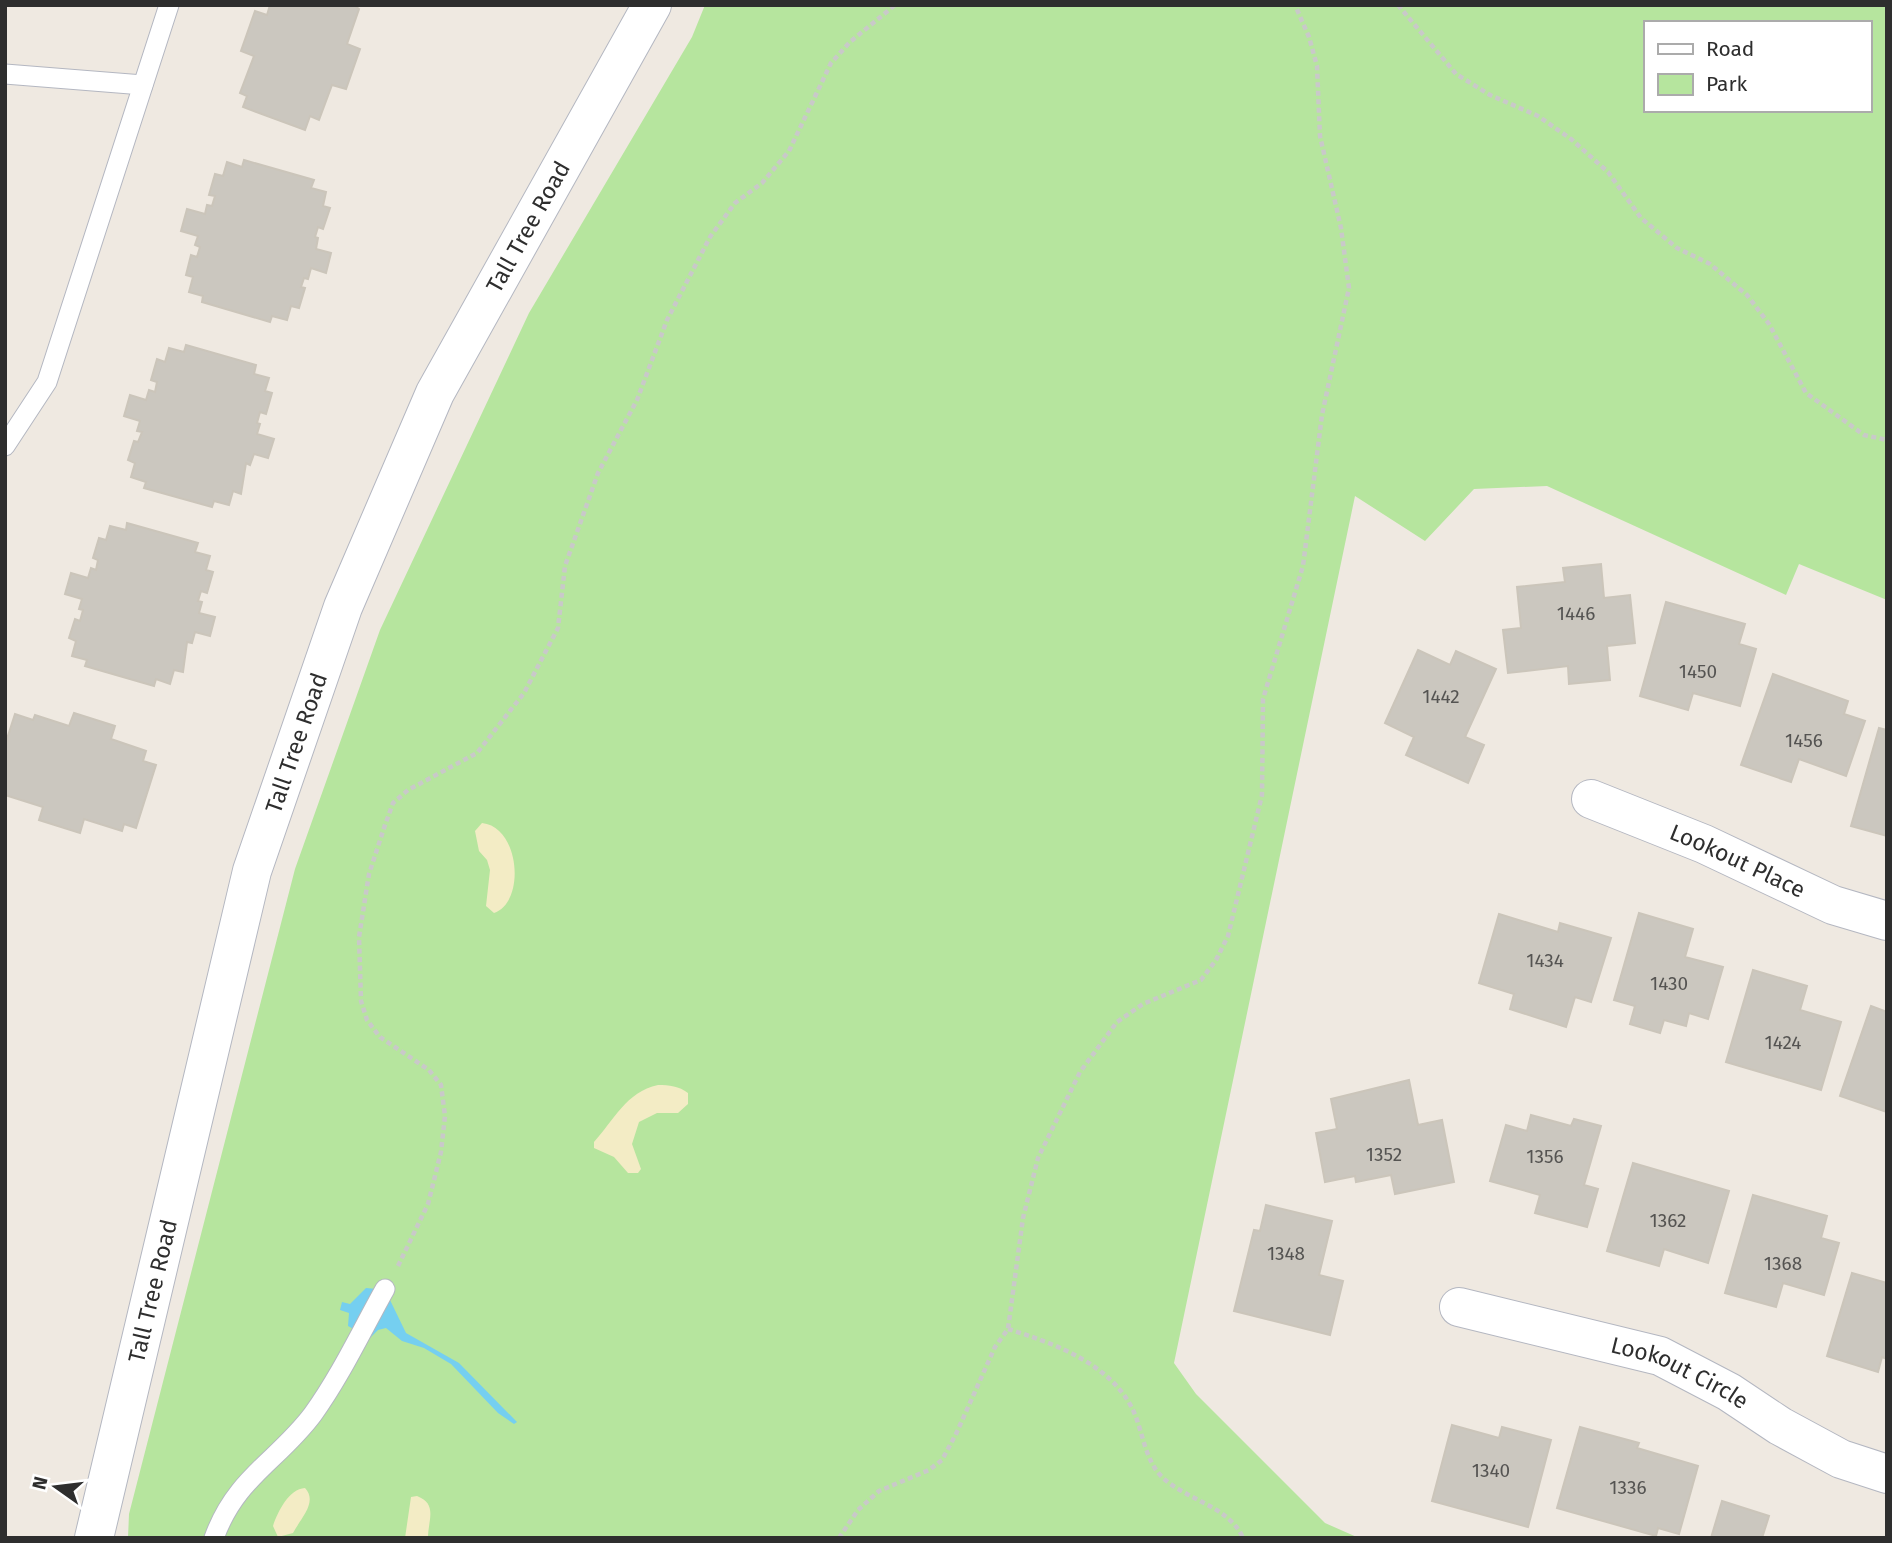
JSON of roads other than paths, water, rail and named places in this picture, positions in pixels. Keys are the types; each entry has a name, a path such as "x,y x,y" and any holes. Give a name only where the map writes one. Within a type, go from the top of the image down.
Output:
{"street":[{"name":"Tall Tree Road","path":"94,1538 252,871 343,607 435,393 652,5"},
{"name":"Lookout Place","path":"1591,799 1704,844 1833,905 1887,922"},
{"name":"Lookout Circle","path":"1459,1307 1660,1356 1729,1392 1780,1426 1841,1460 1887,1474"}],"lane":[{"path":"5,446 47,382 169,5"},
{"path":"5,74 143,85"},
{"path":"215,1538 224,1514 245,1482 312,1416 385,1289"}],"water":[{"path":"366,1288 377,1289 390,1300 406,1333 459,1363 517,1422 514,1424 498,1413 451,1364 424,1348 402,1341 386,1328 378,1330 370,1338 348,1326 349,1313 340,1310 342,1302 350,1304"}]}
